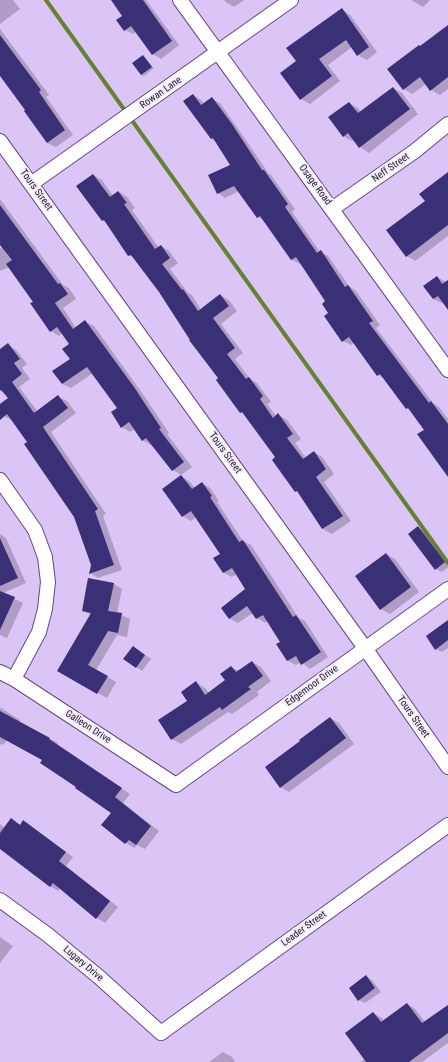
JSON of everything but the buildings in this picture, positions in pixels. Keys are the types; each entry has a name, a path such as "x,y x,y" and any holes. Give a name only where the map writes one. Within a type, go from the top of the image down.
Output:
{"street":[{"name":"Osage Road","path":"180,0 446,364"},
{"name":"Rowan Lane","path":"31,184 142,107 291,0"},
{"name":"Neff Street","path":"332,209 415,151 448,124"},
{"name":"Tours Street","path":"0,141 365,648 448,767"},
{"path":"0,480 35,530 46,557 48,582 45,609 39,632 14,678"},
{"name":"Edgemoor Drive","path":"176,785 448,589"},
{"name":"Galleon Drive","path":"0,672 14,678 176,785"},
{"name":"Leader Street","path":"161,1033 448,826"},
{"name":"Lugary Drive","path":"0,900 48,935 99,977 161,1033"}],"waterway":[{"path":"46,0 448,563"}]}
